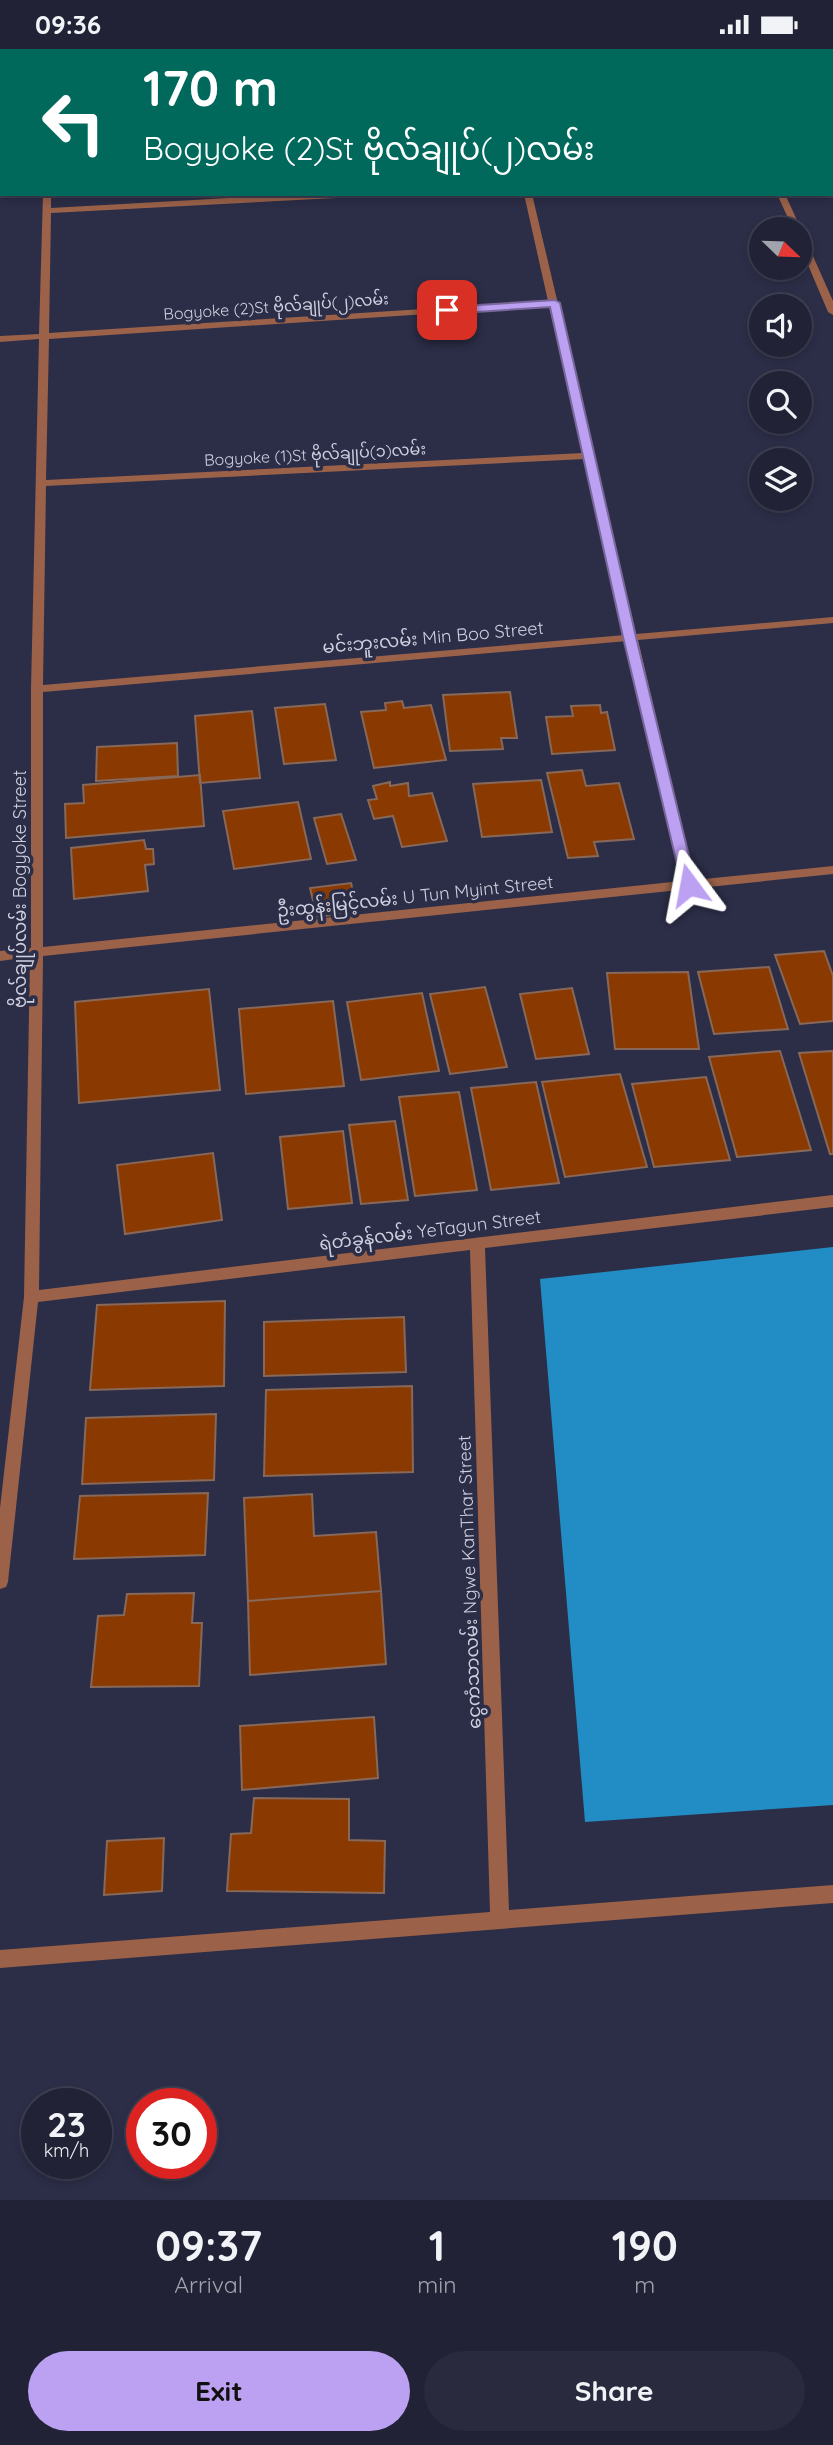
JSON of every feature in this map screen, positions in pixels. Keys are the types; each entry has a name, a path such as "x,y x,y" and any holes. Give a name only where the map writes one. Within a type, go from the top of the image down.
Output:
{"street":[{"name":"ဗိုလ်ချုပ်လမ်း Bogyoke Street","path":"0,1582 31,1297 37,952 37,689 47,196"},
{"path":"47,211 319,196"},
{"path":"528,196 629,637 689,885"},
{"path":"782,196 792,217"},
{"path":"812,264 833,312"},
{"name":"Bogyoke (2)St ဗိုလ်ချုပ်(၂)လမ်း","path":"0,339 555,303"},
{"name":"Bogyoke (1)St ဗိုလ်ချုပ်(၁)လမ်း","path":"41,483 589,456"},
{"name":"မင်းဘူးလမ်း Min Boo Street","path":"37,689 833,620"},
{"name":"ဦးထွန်းမြင့်လမ်း U Tun Myint Street","path":"0,956 833,870"},
{"name":"ရဲတံခွန်လမ်း YeTagun Street","path":"31,1297 833,1201"},
{"name":"ငွေကံသာလမ်း Ngwe KanThar Street","path":"477,1243 500,1920"},
{"path":"0,1959 833,1894"}],"water":[{"path":"833,1247 833,1805 585,1822 540,1279"}],"building":[{"path":"510,692 517,738 501,738 503,749 450,751 443,695"},
{"path":"402,701 404,708 431,705 446,760 374,768 361,712 386,710 385,703"},
{"path":"325,704 336,760 284,764 275,708"},
{"path":"600,705 601,713 607,712 615,750 552,754 546,717 573,716 571,706"},
{"path":"252,711 260,778 200,783 195,716"},
{"path":"177,743 178,776 96,781 97,747"},
{"path":"582,770 586,786 619,783 634,839 594,842 598,856 568,858 547,773"},
{"path":"200,775 204,826 66,838 65,804 84,803 83,785"},
{"path":"541,780 552,832 482,837 473,784"},
{"path":"390,782 390,786 408,783 409,796 432,793 447,841 402,847 393,816 374,819 368,800 377,799 373,786"},
{"path":"298,802 311,859 234,869 223,811"},
{"path":"341,814 356,860 327,864 314,818"},
{"path":"144,840 146,849 153,849 154,864 145,865 148,891 74,899 71,848"},
{"path":"351,883 358,912 317,917 310,888"},
{"path":"824,951 833,976 833,1021 800,1024 775,955"},
{"path":"769,967 788,1029 714,1034 698,972"},
{"path":"688,972 699,1049 615,1049 607,973"},
{"path":"485,987 507,1067 450,1074 430,994"},
{"path":"572,988 589,1054 536,1059 520,994"},
{"path":"209,989 220,1090 79,1103 75,1002"},
{"path":"422,993 439,1071 361,1080 347,1002"},
{"path":"333,1001 344,1086 246,1094 239,1009"},
{"path":"780,1051 811,1150 737,1157 709,1057"},
{"path":"833,1051 833,1154 830,1154 799,1053"},
{"path":"620,1074 647,1167 565,1177 542,1082"},
{"path":"706,1077 730,1160 654,1167 632,1084"},
{"path":"536,1082 559,1183 491,1190 471,1088"},
{"path":"459,1092 477,1190 415,1196 399,1097"},
{"path":"395,1121 408,1200 361,1204 349,1125"},
{"path":"343,1131 352,1203 288,1209 280,1137"},
{"path":"213,1153 222,1220 125,1234 117,1165"},
{"path":"225,1301 224,1386 90,1390 97,1305"},
{"path":"404,1317 406,1372 264,1376 264,1322"},
{"path":"412,1386 413,1472 264,1476 266,1390"},
{"path":"216,1414 214,1480 82,1484 86,1418"},
{"path":"208,1493 205,1555 74,1559 80,1496"},
{"path":"312,1494 314,1536 376,1532 381,1591 248,1601 244,1498"},
{"path":"381,1591 386,1664 250,1675 248,1601"},
{"path":"194,1593 192,1623 202,1623 199,1686 91,1687 98,1616 124,1615 127,1594"},
{"path":"374,1717 378,1778 242,1790 240,1726"},
{"path":"254,1798 349,1799 349,1840 385,1841 384,1893 227,1891 231,1834 251,1833"},
{"path":"164,1838 162,1891 104,1895 107,1841"}],"route":[{"path":"447,310 555,303 629,637 689,885"}]}
